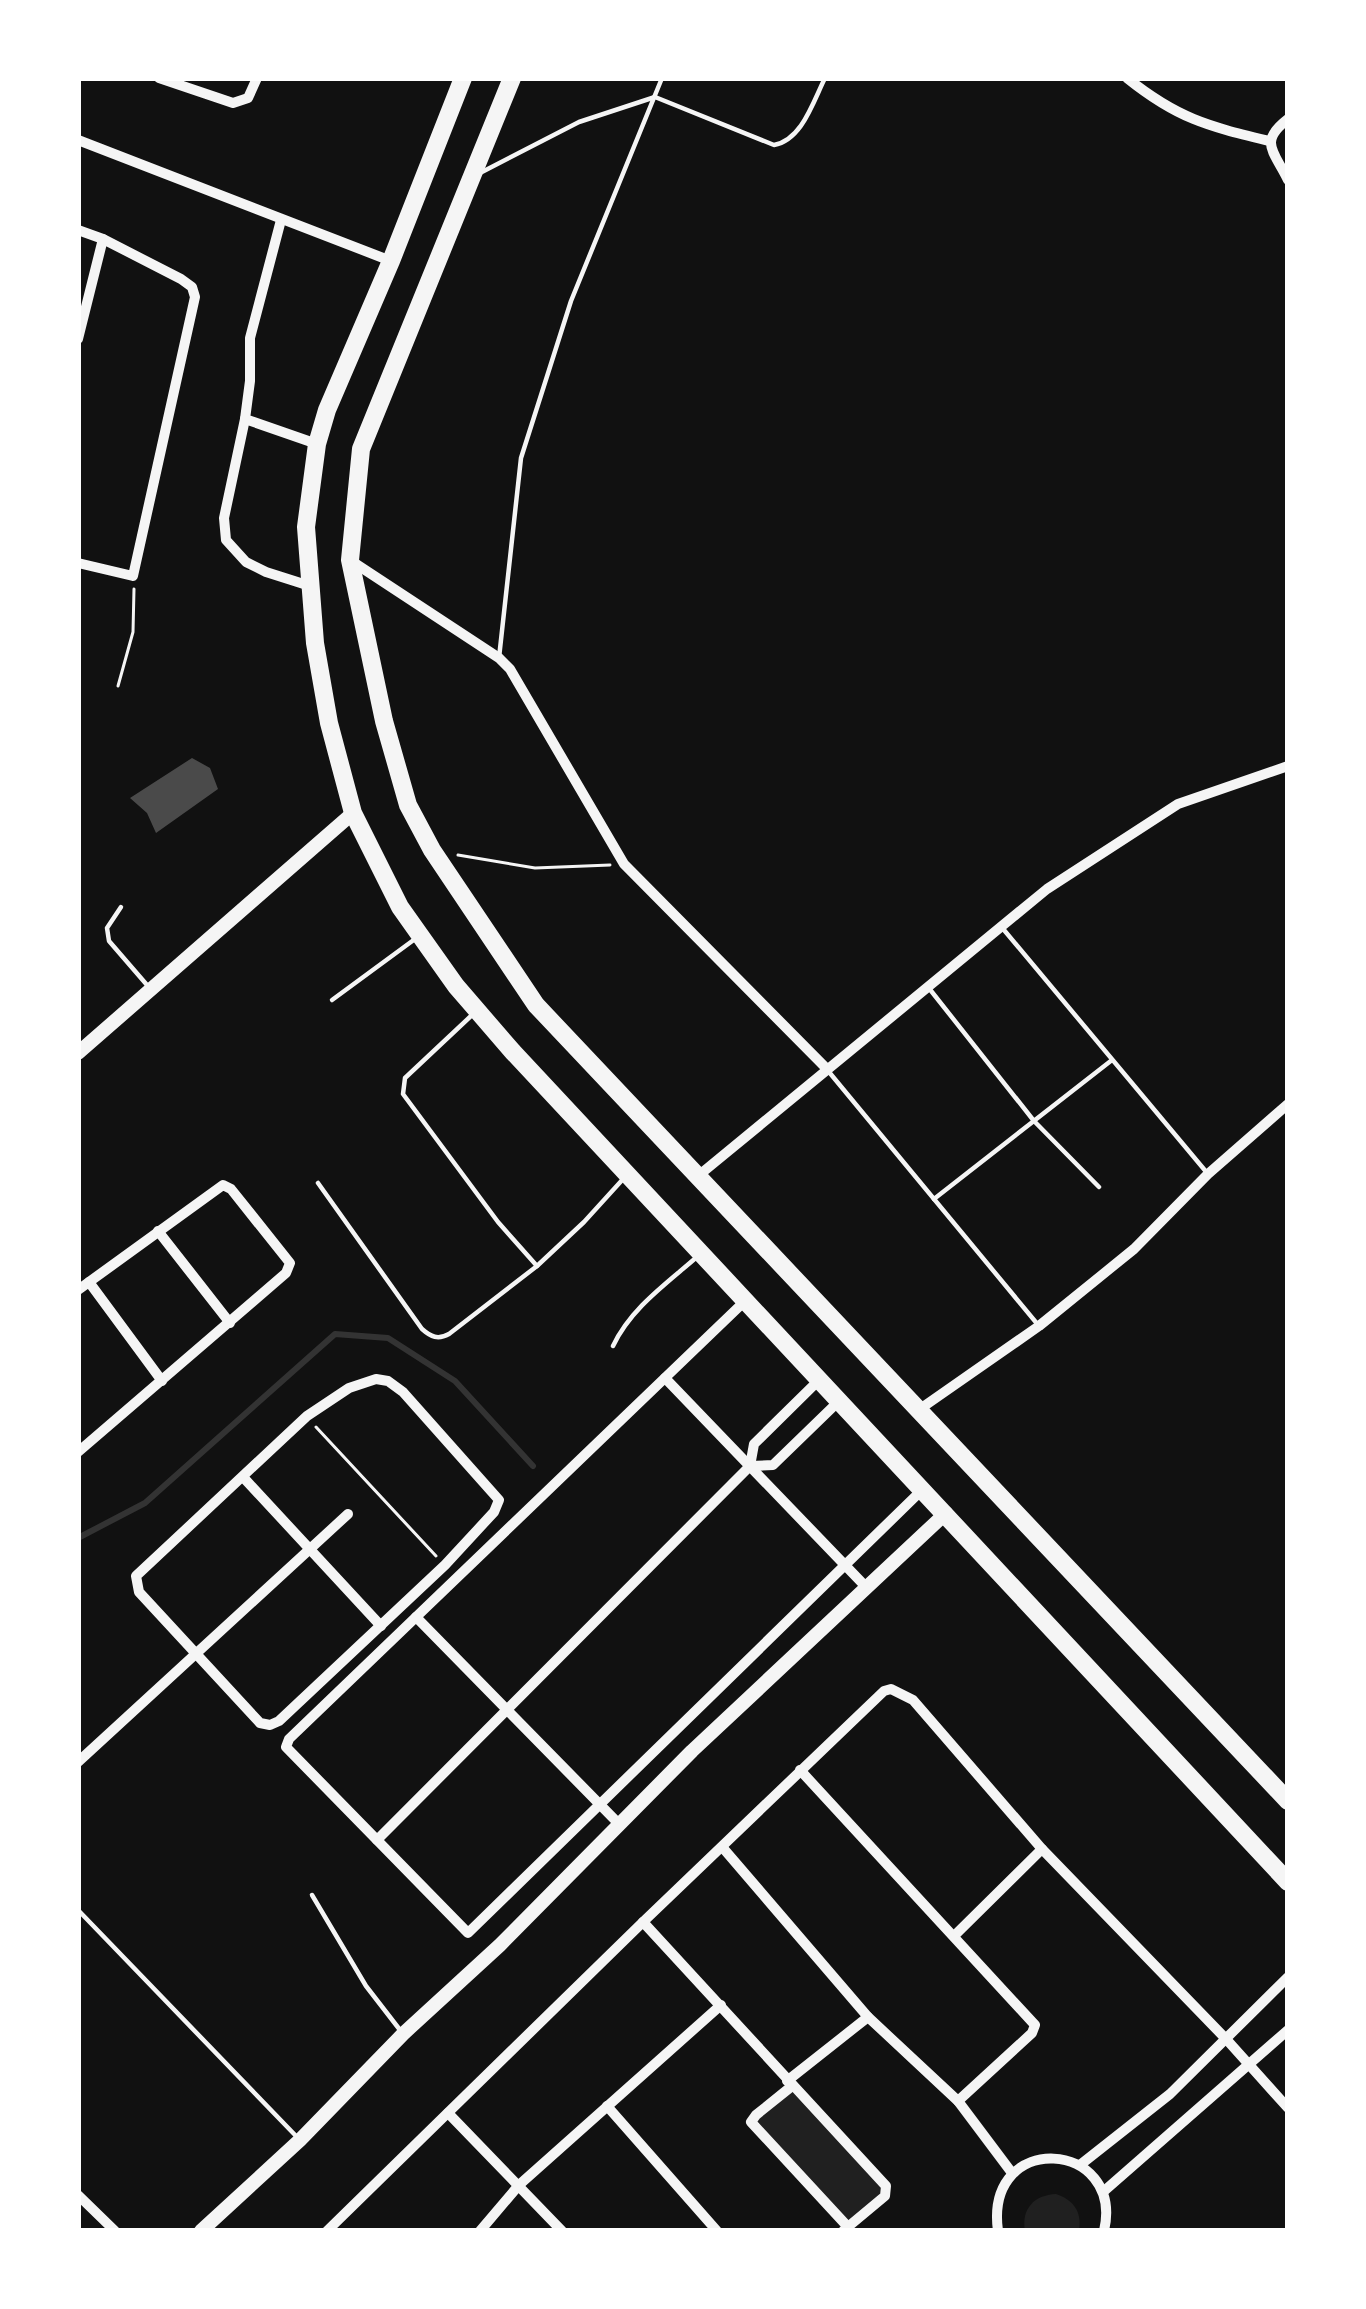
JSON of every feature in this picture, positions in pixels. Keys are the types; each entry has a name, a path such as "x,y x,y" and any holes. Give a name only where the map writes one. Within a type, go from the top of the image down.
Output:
{"highway":[{"path":"463,78 317,444 306,527 315,643 328,723 352,813 400,907 477,1010 1288,1882"},
{"path":"512,78 361,449 350,560 384,721 408,806 432,850 536,1005 1288,1802"}],"street":[{"path":"159,78 233,103 248,98 257,78"},
{"path":"1127,78 1198,123 1270,141"},
{"path":"1288,119 1271,134 1270,141 1288,179"},
{"path":"78,140 391,261"},
{"path":"281,220 250,338 245,419 224,518 226,539 246,562 310,586"},
{"path":"78,230 181,279 192,287 195,297 133,576 78,563"},
{"path":"78,339 103,239"},
{"path":"245,419 317,444"},
{"path":"350,560 510,669 624,864 827,1069"},
{"path":"698,1176 1048,889 1178,804 1287,768"},
{"path":"78,1053 352,813"},
{"path":"920,1409 1040,1326 1134,1249 1208,1174 1288,1104"},
{"path":"78,1452 230,1323 286,1273 289,1259 223,1185 83,1286 161,1381"},
{"path":"158,1231 230,1323"},
{"path":"746,1300 289,1739 286,1747 468,1933 923,1489"},
{"path":"665,1378 867,1588"},
{"path":"376,1840 750,1466 754,1444 820,1378"},
{"path":"376,1379 388,1381 499,1500 494,1513 445,1565 273,1725 260,1723 139,1592 135,1582 136,1576 307,1417 349,1388 376,1379"},
{"path":"750,1466 773,1465 840,1400"},
{"path":"243,1477 381,1626"},
{"path":"78,1762 348,1514"},
{"path":"201,2231 500,1945 692,1751 946,1514"},
{"path":"416,1617 620,1824"},
{"path":"327,2231 884,1690 899,1691 913,1700 1042,1849 1288,2108"},
{"path":"800,1770 1035,2028 958,2101"},
{"path":"723,1848 868,2017 958,2101 1012,2173"},
{"path":"955,1935 1042,1849"},
{"path":"643,1922 789,2083 886,2186 885,2196 846,2229 751,2122 789,2083 868,2017"},
{"path":"1080,2165 1169,2094 1288,1977"},
{"path":"479,2231 518,2185 721,2005"},
{"path":"1103,2192 1288,2030"},
{"path":"607,2107 717,2231"},
{"path":"448,2113 562,2231"},
{"path":"998,2231 995,2210 1000,2190 1012,2173 1045,2158 1080,2165 1094,2177 1107,2209 1105,2231"},
{"path":"78,2194 115,2231"}],"lane":[{"path":"653,78 658,87"},
{"path":"499,658 521,458 572,301 662,78"},
{"path":"472,178 579,122 655,97 774,145 788,142 825,78"},
{"path":"121,907 106,928 110,941 151,989"},
{"path":"1001,926 1208,1174"},
{"path":"332,1000 420,936"},
{"path":"928,987 1034,1121 1099,1187"},
{"path":"477,1010 405,1078 402,1088 405,1099 536,1266"},
{"path":"934,1199 1112,1060"},
{"path":"827,1069 1040,1326"},
{"path":"318,1184 422,1329 433,1337 448,1334 536,1266 627,1174"},
{"path":"613,1346 638,1308 702,1253"},
{"path":"312,1894 366,1986 404,2034"},
{"path":"78,1910 300,2140"}],"path":[{"path":"118,686 133,632 133,576"},
{"path":"432,850 535,868 624,864"},
{"path":"307,1417 445,1565"}],"shaded area":[{"path":"791,2086 886,2188 848,2226 752,2121"},
{"path":"1056,2194 1075,2208 1079,2231 1025,2231 1031,2205"}],"building":[{"path":"192,758 210,768 218,789 156,833 147,813 130,798"}],"waterway":[{"path":"78,1538 145,1503 335,1334 388,1338 455,1381 533,1466"}]}
